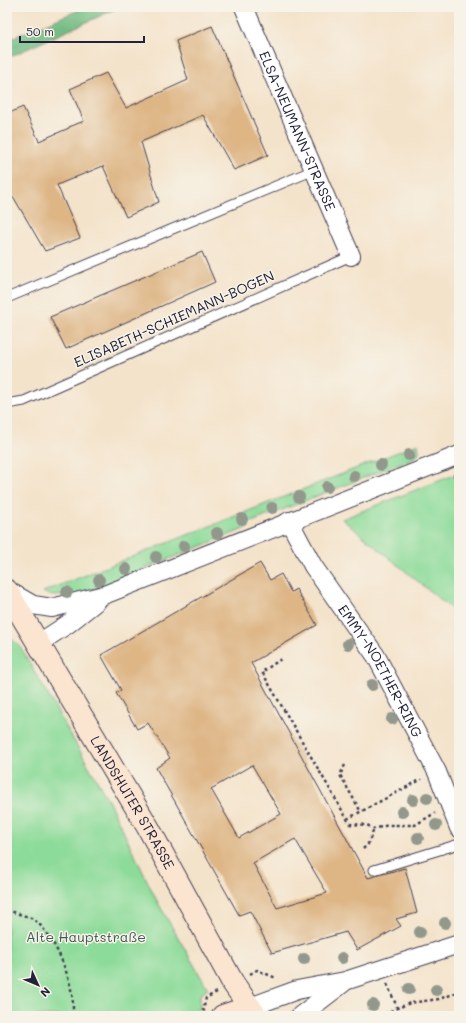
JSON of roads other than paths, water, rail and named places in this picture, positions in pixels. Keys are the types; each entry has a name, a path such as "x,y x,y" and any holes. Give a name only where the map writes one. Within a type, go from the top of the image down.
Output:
{"main road":[{"name":"LANDSHUTER STRASSE","path":"7,591 149,828 233,983 253,1011"},
{"path":"213,1013 253,1011"}],"street":[{"name":"ELSA-NEUMANN-STRASSE","path":"244,7 351,256"},
{"path":"7,591 33,605 52,608 104,595 290,520 459,455"},
{"name":"EMMY-NOETHER-RING","path":"290,520 313,566 376,656 437,772 459,828"},
{"path":"39,643 68,624 104,595"},
{"path":"253,1011 297,990 345,981 459,944"},
{"path":"300,1016 345,981"}],"lane":[{"path":"7,298 314,170"},
{"name":"ELISABETH-SCHIEMANN-BOGEN","path":"7,404 24,401 351,256"},
{"path":"7,396 24,401"},
{"path":"374,870 459,844"}],"park label":[{"name":"Alte Hauptstraße","path":"86,937"}]}
